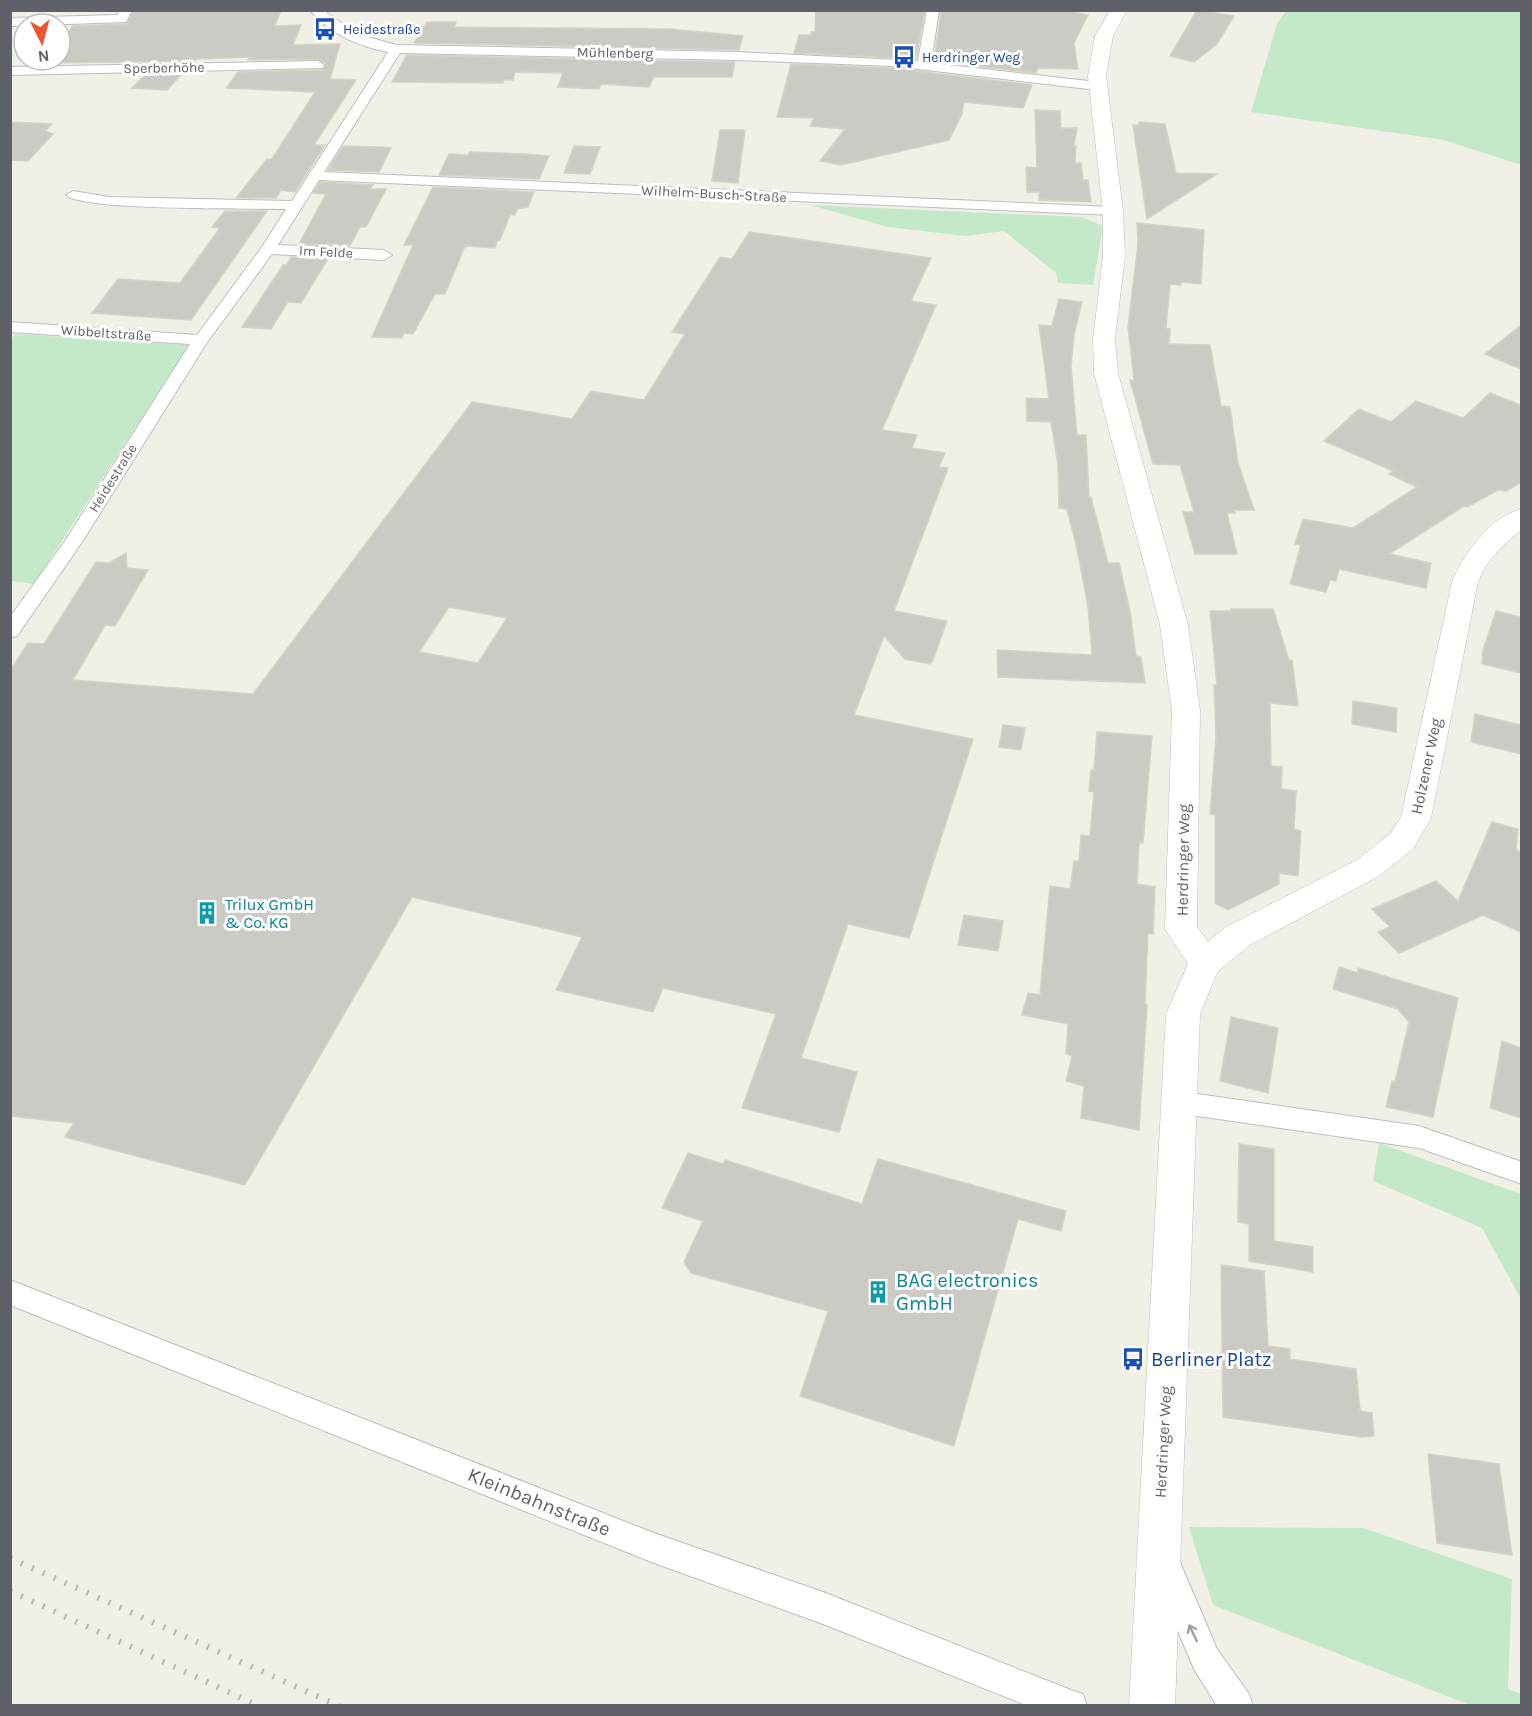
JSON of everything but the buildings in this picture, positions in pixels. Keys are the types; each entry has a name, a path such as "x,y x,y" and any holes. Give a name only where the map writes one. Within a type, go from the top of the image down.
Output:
{"main road":[{"name":"Herdringer Weg","path":"1119,10 1100,48 1097,86 1113,212 1114,256 1104,339 1106,373 1174,625 1186,711 1181,929 1205,963 1182,1014 1177,1102 1175,1222 1152,1706"},
{"name":"Holzener Weg","path":"1205,963 1238,936 1368,868 1402,841 1416,818 1465,582 1475,559 1493,539 1521,517"}],"street":[{"path":"10,22 122,19 126,10"},
{"name":"Mühlenberg","path":"316,10 344,34 378,46 396,49 736,56 924,64 1097,86"},
{"path":"924,64 933,10"},
{"name":"Heidestraße","path":"10,632 73,542 201,340 268,249 396,49"},
{"name":"Sperberhöhe","path":"10,71 318,65"},
{"name":"Wilhelm-Busch-Straße","path":"316,176 1113,212"},
{"path":"74,195 109,201 296,205"},
{"name":"Im Felde","path":"268,249 384,255"},
{"name":"Wibbeltstraße","path":"10,327 201,340"},
{"path":"1177,1102 1419,1137 1521,1173"},
{"name":"Kleinbahnstraße","path":"10,1292 654,1548 823,1608 1071,1706"},
{"path":"1158,1545 1189,1624 1206,1660 1237,1706"}],"green space":[{"path":"1286,11 1521,11 1521,165 1444,140 1251,112 1277,24"},
{"path":"810,205 1082,217 1103,226 1093,285 1058,283 1056,273 1004,231 966,236 888,227"},
{"path":"15,334 189,345 34,584 11,581 11,339"},
{"path":"1379,1143 1521,1194 1521,1299 1482,1228 1373,1181"},
{"path":"1189,1527 1363,1528 1512,1579 1508,1689 1521,1694 1521,1705 1470,1705 1213,1605"}],"railway":[{"path":"10,1558 339,1706"},
{"path":"10,1591 259,1706"}],"place":[{"name":"Heidestraße","path":"325,29"},
{"name":"Herdringer Weg","path":"904,57"},
{"name":"Trilux GmbH & Co. KG","path":"207,913"},
{"name":"BAG electronics GmbH","path":"878,1292"},
{"name":"Berliner Platz","path":"1133,1359"}]}
